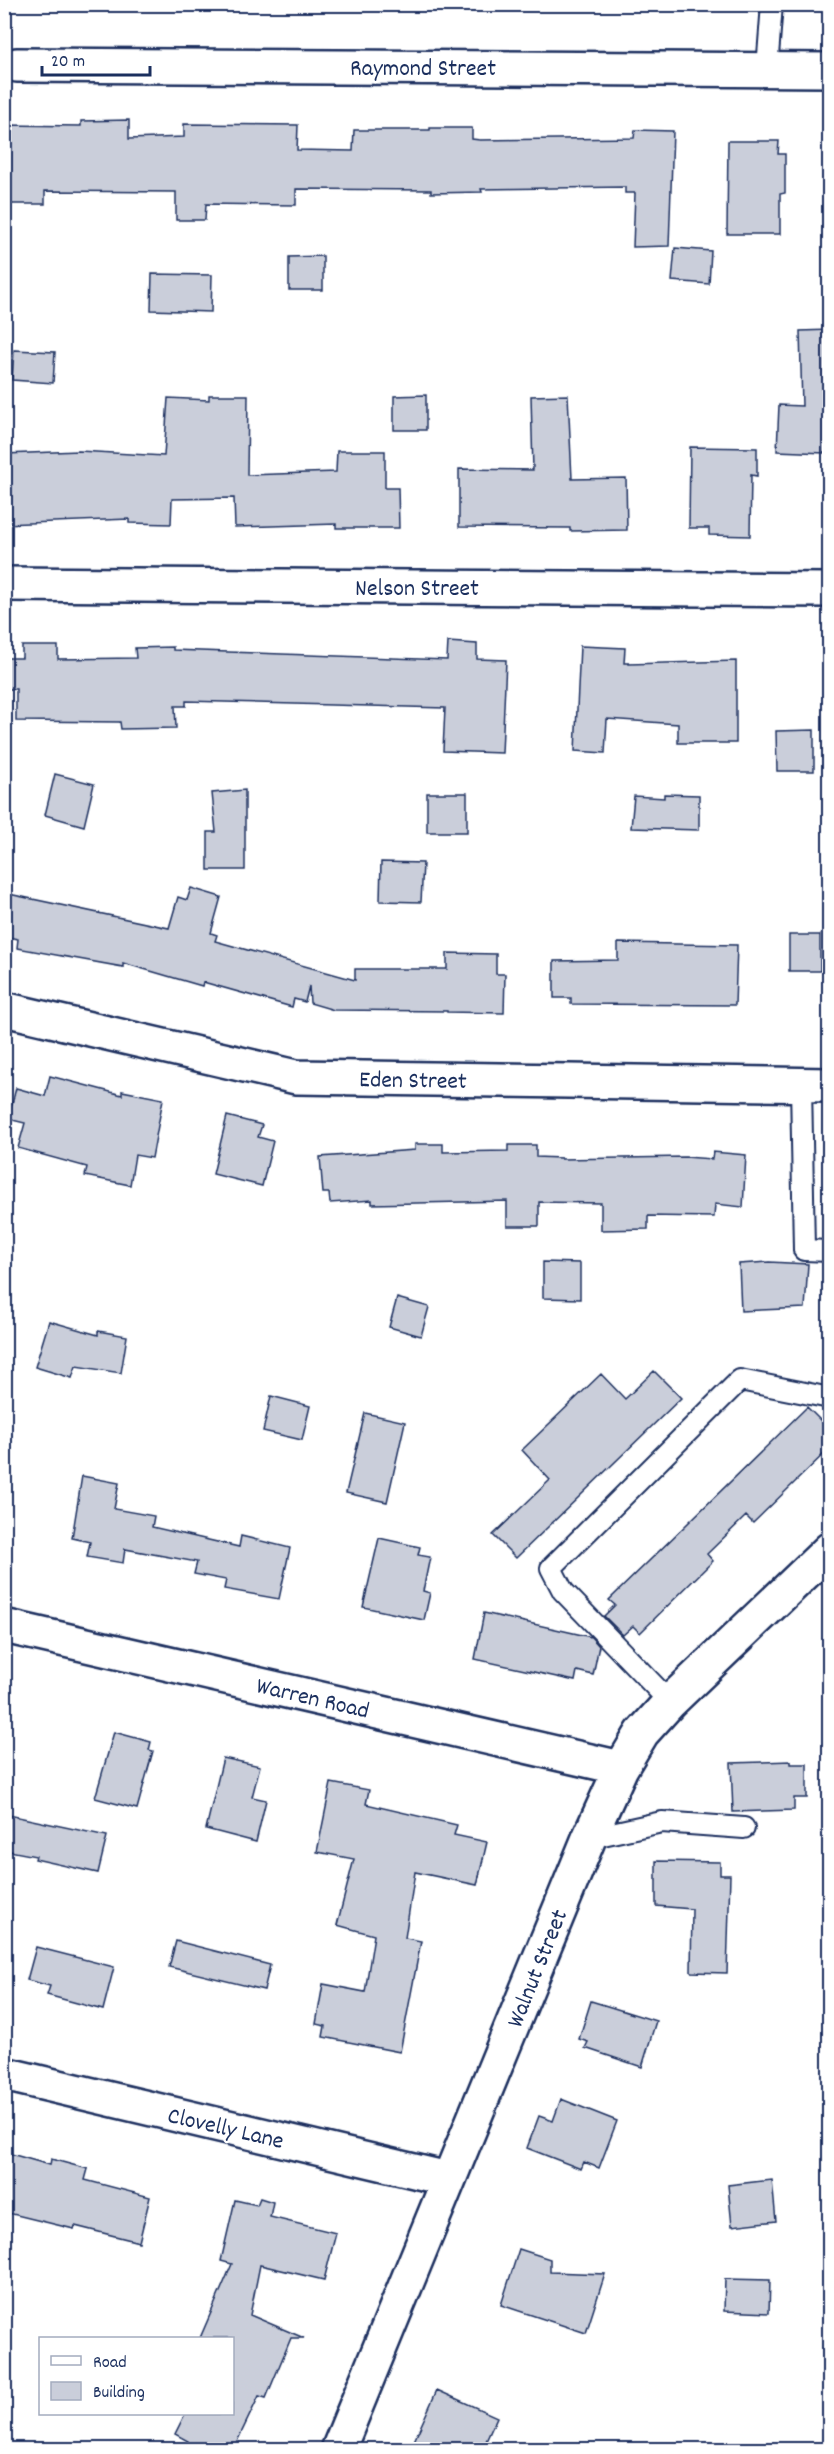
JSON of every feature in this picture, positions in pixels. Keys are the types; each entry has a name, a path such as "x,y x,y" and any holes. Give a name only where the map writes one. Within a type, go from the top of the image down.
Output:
{"street":[{"name":"Raymond Street","path":"16,64 830,70"},
{"name":"Nelson Street","path":"4,584 830,590"},
{"name":"Eden Street","path":"4,1009 296,1077 815,1085"},
{"name":"Walnut Street","path":"338,2450 589,1838 621,1768 642,1733 670,1702 830,1549"},
{"name":"Warren Road","path":"4,1626 621,1768"},
{"name":"Clovelly Lane","path":"4,2074 448,2179"}],"lane":[{"path":"767,69 772,4"},
{"path":"815,1085 804,1250 830,1251"},
{"path":"670,1702 563,1591 551,1568 740,1380 830,1398"},
{"path":"589,1838 662,1822 744,1828"}],"building":[{"path":"129,120 129,139 184,137 184,124 298,125 297,150 353,151 354,130 472,128 472,139 480,140 634,138 635,130 673,131 669,246 633,247 635,193 625,193 625,187 481,189 482,192 431,193 431,190 296,189 296,205 206,204 205,220 176,220 176,192 45,191 45,204 4,204 4,125 81,126 81,121"},
{"path":"728,141 779,141 778,154 785,154 785,193 780,194 780,234 727,234"},
{"path":"675,248 711,251 709,284 672,281"},
{"path":"323,256 323,290 289,290 289,257"},
{"path":"152,274 212,275 211,312 151,310"},
{"path":"830,330 830,385 825,453 777,451 779,405 802,406 800,331"},
{"path":"14,350 55,352 53,383 12,380"},
{"path":"209,395 248,395 247,475 336,472 337,451 385,451 385,488 398,488 399,528 336,528 336,524 235,527 234,498 172,499 171,524 129,523 129,519 4,524 5,454 79,451 164,456 168,398 209,400"},
{"path":"426,395 426,430 394,430 394,396"},
{"path":"568,395 572,479 626,478 627,530 570,531 570,528 459,527 459,469 533,470 531,396"},
{"path":"690,447 757,448 757,476 751,475 750,536 709,535 709,528 689,528"},
{"path":"448,642 477,644 477,659 506,660 502,753 443,751 445,708 186,701 186,706 175,706 176,728 121,729 120,722 16,721 16,689 4,689 4,658 22,658 22,646 58,646 58,659 136,658 135,648 173,647 173,650 447,660"},
{"path":"580,646 625,648 624,663 629,664 736,661 736,743 678,743 678,724 607,719 605,753 575,751"},
{"path":"814,730 814,771 777,771 776,731"},
{"path":"55,774 94,784 84,826 45,815"},
{"path":"245,790 245,870 208,870 208,832 216,832 212,793"},
{"path":"427,793 467,793 467,832 427,832"},
{"path":"664,794 699,795 699,830 631,828 634,796 664,798"},
{"path":"381,862 423,863 421,902 380,901"},
{"path":"191,888 221,897 211,933 217,935 215,941 355,980 355,969 447,969 447,953 496,954 496,974 505,974 504,1013 334,1010 310,1003 309,986 305,1002 294,999 292,1007 203,982 202,986 123,963 123,967 17,948 18,939 4,936 4,893 169,928 178,897 187,900"},
{"path":"789,935 820,935 820,971 789,971"},
{"path":"618,943 737,945 735,1005 571,1004 571,998 554,998 554,961 618,960"},
{"path":"50,1076 122,1095 122,1091 163,1099 152,1158 135,1155 130,1185 85,1176 87,1167 18,1148 25,1123 8,1119 16,1088 45,1096"},
{"path":"227,1116 262,1125 258,1137 273,1141 262,1186 213,1174"},
{"path":"415,1144 443,1144 443,1152 508,1151 508,1145 536,1145 536,1157 561,1159 685,1157 712,1159 713,1152 746,1155 743,1207 715,1204 714,1217 648,1216 648,1229 601,1230 601,1203 539,1202 539,1226 507,1226 507,1201 372,1204 372,1200 330,1203 329,1193 323,1193 320,1157 415,1150"},
{"path":"543,1262 580,1263 580,1299 543,1298"},
{"path":"769,1262 808,1264 805,1308 741,1311 739,1264"},
{"path":"397,1298 429,1307 421,1336 389,1327"},
{"path":"49,1321 98,1335 98,1331 127,1336 121,1373 76,1366 72,1378 35,1367"},
{"path":"654,1371 681,1398 516,1558 493,1535 550,1480 522,1450 601,1374 625,1399"},
{"path":"271,1396 310,1406 302,1440 263,1431"},
{"path":"807,1407 830,1430 830,1448 753,1523 746,1516 707,1554 713,1561 640,1633 633,1626 623,1635 604,1616 615,1605 609,1600"},
{"path":"365,1413 405,1422 387,1502 346,1493"},
{"path":"82,1476 119,1483 114,1509 154,1516 152,1527 239,1547 241,1536 290,1548 279,1599 224,1589 226,1580 194,1574 197,1562 125,1549 123,1563 87,1557 90,1542 72,1538"},
{"path":"379,1538 420,1547 418,1555 430,1557 423,1591 430,1593 424,1620 363,1607"},
{"path":"484,1613 591,1637 599,1646 593,1675 577,1671 575,1681 475,1659"},
{"path":"114,1732 151,1742 149,1750 153,1751 137,1809 95,1798"},
{"path":"223,1758 260,1766 252,1797 266,1800 256,1842 206,1829"},
{"path":"791,1761 791,1764 807,1764 807,1798 794,1798 794,1810 733,1812 731,1763"},
{"path":"331,1783 369,1790 366,1804 457,1825 454,1835 487,1842 477,1885 415,1872 405,1938 421,1941 400,2052 323,2037 325,2026 316,2024 323,1984 365,1992 374,1935 337,1925 354,1859 317,1852"},
{"path":"4,1814 107,1836 98,1873 4,1850"},
{"path":"656,1861 720,1862 720,1875 730,1875 727,1973 691,1972 692,1909 656,1906"},
{"path":"176,1941 270,1965 264,1990 169,1967"},
{"path":"36,1947 114,1967 103,2010 47,1995 50,1986 27,1980"},
{"path":"591,2001 656,2021 642,2067 585,2048 588,2042 579,2039"},
{"path":"561,2099 617,2121 599,2168 584,2162 581,2169 527,2148 539,2116 553,2121"},
{"path":"4,2152 50,2165 51,2159 88,2169 85,2180 150,2197 139,2242 4,2212"},
{"path":"772,2180 776,2221 732,2226 728,2185"},
{"path":"260,2198 273,2202 270,2217 336,2233 324,2280 260,2265 250,2315 304,2338 291,2338 266,2398 259,2396 233,2450 184,2450 188,2441 175,2434 184,2415 234,2415 234,2337 200,2337 232,2264 221,2261 235,2200 257,2205"},
{"path":"519,2249 550,2259 550,2272 605,2274 586,2333 501,2305"},
{"path":"725,2279 770,2280 769,2313 724,2311"},
{"path":"437,2390 497,2417 482,2450 410,2450"}]}
